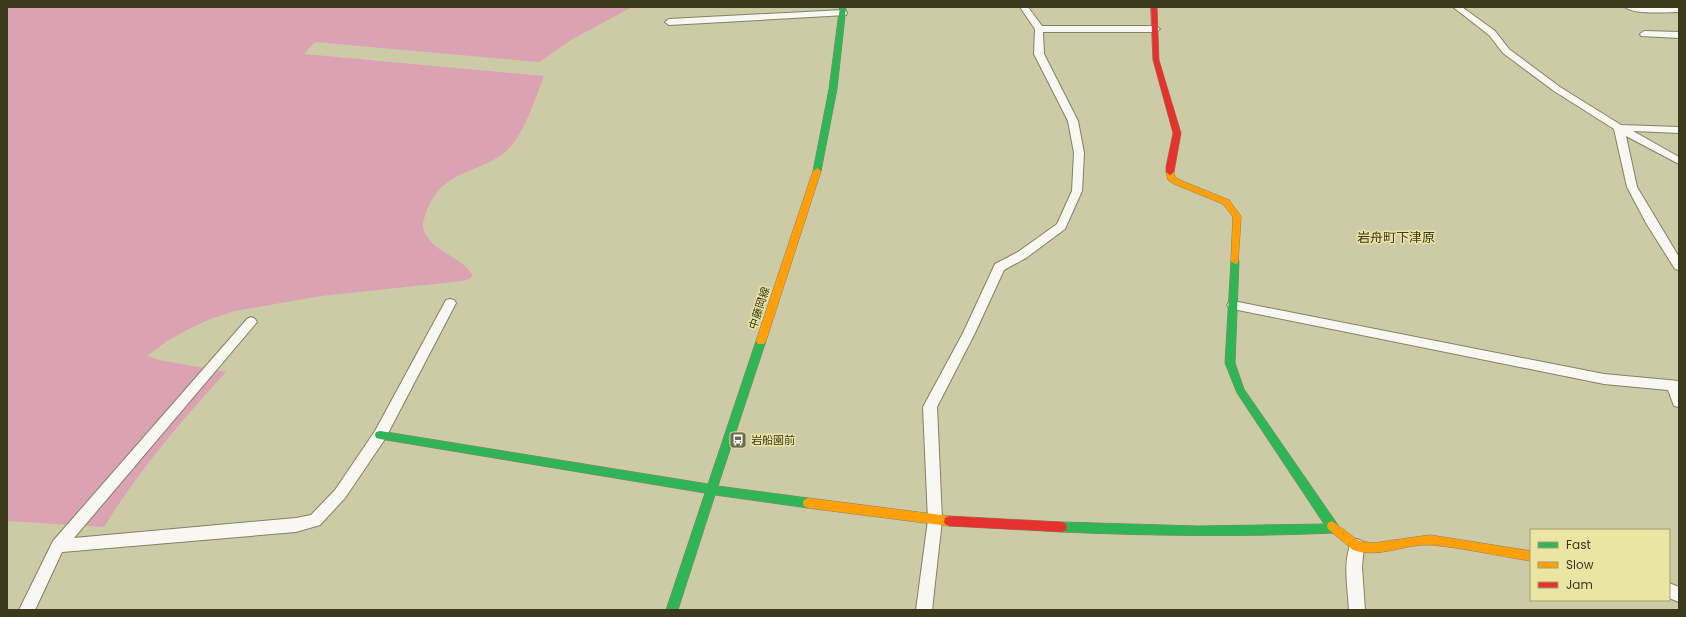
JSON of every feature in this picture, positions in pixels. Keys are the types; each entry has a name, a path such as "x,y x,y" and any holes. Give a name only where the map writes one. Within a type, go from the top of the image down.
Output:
{"street":[{"path":"924,610 935,520 930,407 969,333 999,267 1022,255 1061,226 1077,190 1079,153 1073,121 1039,54 1039,29 1024,7"},
{"path":"1154,7 1156,60 1177,133 1170,167 1171,178 1177,182 1226,202 1237,217 1230,363 1240,390 1334,528 1357,546 1373,548 1430,540 1530,556"},
{"path":"1457,7 1492,33 1506,51 1533,72 1619,128 1679,162"},
{"path":"1629,7 1652,10 1679,9"},
{"path":"669,22 843,10"},
{"name":"中藤岡線","path":"672,610 816,173 829,117 843,10"},
{"path":"1039,29 1156,29"},
{"path":"1644,34 1679,35"},
{"path":"1619,128 1679,130"},
{"path":"1619,128 1632,187 1652,223 1679,266"},
{"path":"58,546 296,525 315,520 340,494 380,435 450,303"},
{"path":"1233,305 1604,379 1676,386 1679,402"},
{"path":"27,610 58,546 251,322"},
{"path":"380,435 712,490 964,523 1183,532 1282,532 1334,528"},
{"path":"1357,546 1354,567 1358,610"},
{"path":"1670,590 1679,595"}],"shaded area":[{"path":"7,7 632,7 571,40 539,62 315,42 304,54 544,76 526,121 512,145 497,158 452,179 441,187 427,210 423,226 428,238 441,250 468,269 473,276 462,281 321,296 235,311 210,319 167,341 147,356 159,360 226,372 161,446 117,506 104,527 7,521"}],"traffic: fast":[{"path":"817,171 833,89 843,7"},
{"path":"1235,261 1230,363 1240,390 1332,526"},
{"path":"672,610 761,341"},
{"path":"380,435 673,484 808,503"},
{"path":"1062,527 1198,531 1266,531 1334,528"}],"traffic: slow":[{"path":"761,341 817,171"},
{"path":"1170,172 1171,178 1177,182 1226,202 1237,217 1235,261"},
{"path":"808,503 949,521"},
{"path":"1332,526 1357,546 1373,548 1430,540 1530,556"}],"traffic: jam":[{"path":"1154,7 1156,60 1177,133 1170,172"},
{"path":"949,521 1062,527"}],"place":[{"name":"岩船園前","path":"738,440"}],"district":[{"name":"岩舟町下津原","path":"1396,237"}]}
